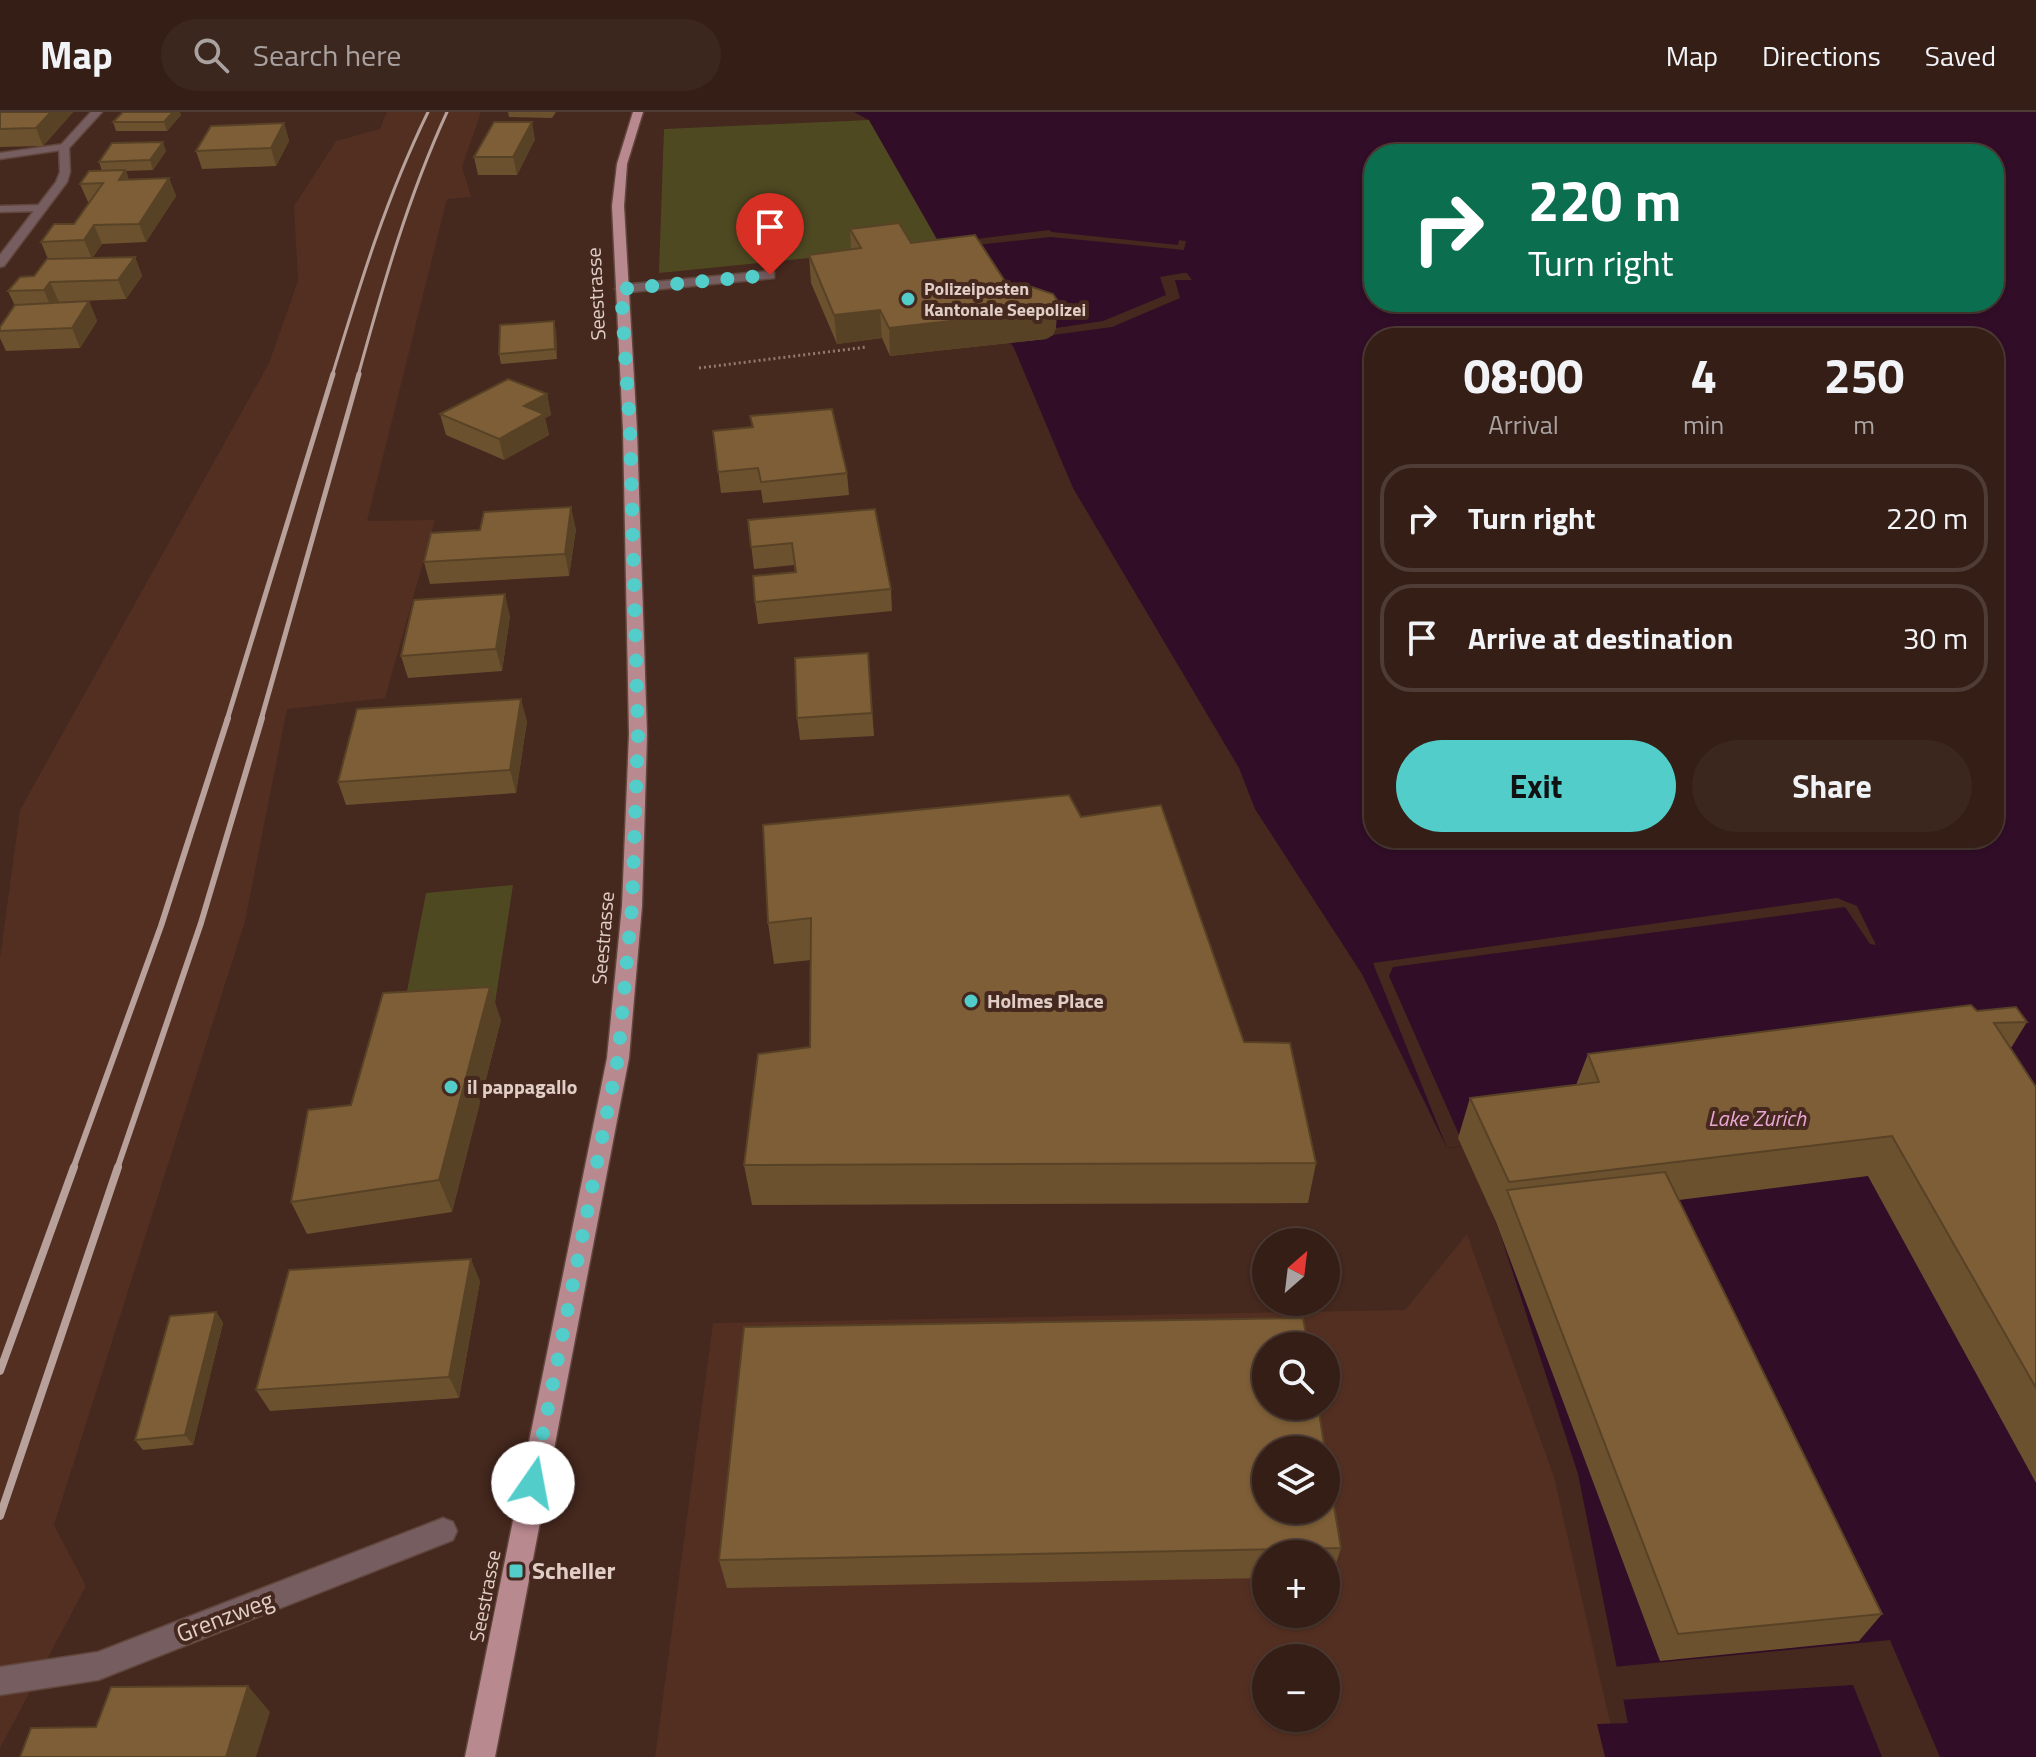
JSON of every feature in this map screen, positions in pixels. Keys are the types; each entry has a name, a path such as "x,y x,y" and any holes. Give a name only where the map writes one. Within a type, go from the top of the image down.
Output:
{"main road":[{"name":"Seestrasse","path":"480,1757 604,1132 623,1012 632,906 638,734 630,430 618,206 620,178 638,112"}],"street":[{"path":"0,156 64,147 97,112"},
{"path":"0,263 61,182 65,172 64,147"},
{"path":"0,209 41,208"},
{"path":"621,289 770,275"},
{"name":"Grenzweg","path":"0,1681 98,1666 443,1531"}],"path":[{"path":"699,368 867,347"}],"shaded area":[{"path":"387,112 481,112 462,167 471,197 447,199 367,521 435,520 385,698 287,709 245,921 54,1525 86,1586 0,1748 0,959 20,810 269,363 298,281 294,206 336,141 380,129"},
{"path":"869,120 940,245 659,273 664,129"},
{"path":"513,885 494,1010 402,1017 426,893"},
{"path":"1467,1234 1554,1477 1618,1757 655,1757 713,1323 1252,1313 1252,1316 1340,1316 1340,1311 1405,1310"}],"water":[{"name":"Lake Zurich","path":"854,112 2036,112 2036,1757 1605,1757 1597,1724 1628,1723 1578,1474 1500,1233 1465,1146 1447,1148 1362,974 1255,809 1239,768 1073,488 1014,348 940,244 869,120"}],"pier":[{"path":"1049,230 1178,245 1179,240 1186,241 1184,250 1051,237 939,249 936,244"},
{"path":"1187,273 1192,280 1175,280 1180,298 1112,327 1053,335 1056,328 1103,321 1166,295 1160,277"},
{"path":"1837,898 1857,906 1876,945 1870,944 1845,907 1393,967 1389,976 1464,1146 1447,1148 1373,963"},
{"path":"1890,1640 1940,1757 1882,1757 1853,1685 1619,1700 1613,1667"}],"building":[{"path":"0,112 51,112 36,128 0,129"},
{"path":"123,112 173,112 164,122 113,122"},
{"path":"494,122 532,122 513,157 474,157"},
{"path":"284,123 271,148 196,151 211,126"},
{"path":"163,142 150,160 99,162 112,143"},
{"path":"125,170 119,180 169,178 139,224 94,225 84,240 41,242 54,224 74,224 103,183 80,184 89,171"},
{"path":"899,223 911,243 975,235 1012,292 1032,287 1053,294 1057,300 1047,310 889,328 880,310 834,315 809,255 861,248 850,229"},
{"path":"135,257 118,280 50,282 44,290 8,291 20,277 34,276 47,259"},
{"path":"89,301 72,328 0,331 15,305"},
{"path":"554,321 555,349 499,354 500,325"},
{"path":"508,379 547,394 524,406 544,414 499,439 440,414"},
{"path":"832,409 847,473 761,482 758,468 718,472 713,431 753,427 750,416"},
{"path":"571,507 565,554 424,562 431,533 480,530 484,512"},
{"path":"875,509 891,589 755,602 753,576 796,572 792,543 751,547 748,520"},
{"path":"505,594 496,649 401,656 414,600"},
{"path":"868,653 872,713 797,718 795,658"},
{"path":"521,699 510,770 338,782 357,709"},
{"path":"1069,795 1081,817 1161,805 1244,1042 1290,1043 1316,1163 744,1165 758,1054 810,1047 811,918 768,923 763,825"},
{"path":"490,987 439,1180 291,1202 308,1110 351,1105 383,993"},
{"path":"1971,1005 1977,1011 2016,1007 2027,1022 1994,1023 2036,1087 2036,1388 1892,1136 1509,1182 1470,1098 1599,1082 1588,1054"},
{"path":"1665,1172 1882,1614 1678,1634 1507,1190"},
{"path":"471,1259 449,1377 256,1390 289,1270"},
{"path":"216,1312 185,1435 135,1440 170,1316"},
{"path":"1303,1318 1306,1332 1252,1332 1252,1420 1320,1420 1323,1436 1252,1436 1252,1524 1337,1524 1340,1540 1252,1540 1252,1550 719,1560 744,1327"},
{"path":"248,1686 226,1757 20,1757 31,1728 96,1727 111,1687"}],"railway":[{"path":"332,376 387,209 428,112"},
{"path":"358,376 408,209 447,112"},
{"path":"227,720 333,374"},
{"path":"261,720 359,374"},
{"path":"73,1169 161,926 228,718"},
{"path":"117,1169 201,923 262,718"},
{"path":"0,1371 74,1167"},
{"path":"0,1516 118,1167"}],"place":[{"name":"Polizeiposten Kantonale Seepolizei","path":"908,299"},
{"name":"Holmes Place","path":"971,1001"},
{"name":"il pappagallo","path":"451,1087"},
{"name":"Scheller","path":"516,1571"}],"route":[{"path":"533,1483 618,1058 632,906 638,734 630,430 621,289 770,275"}]}
